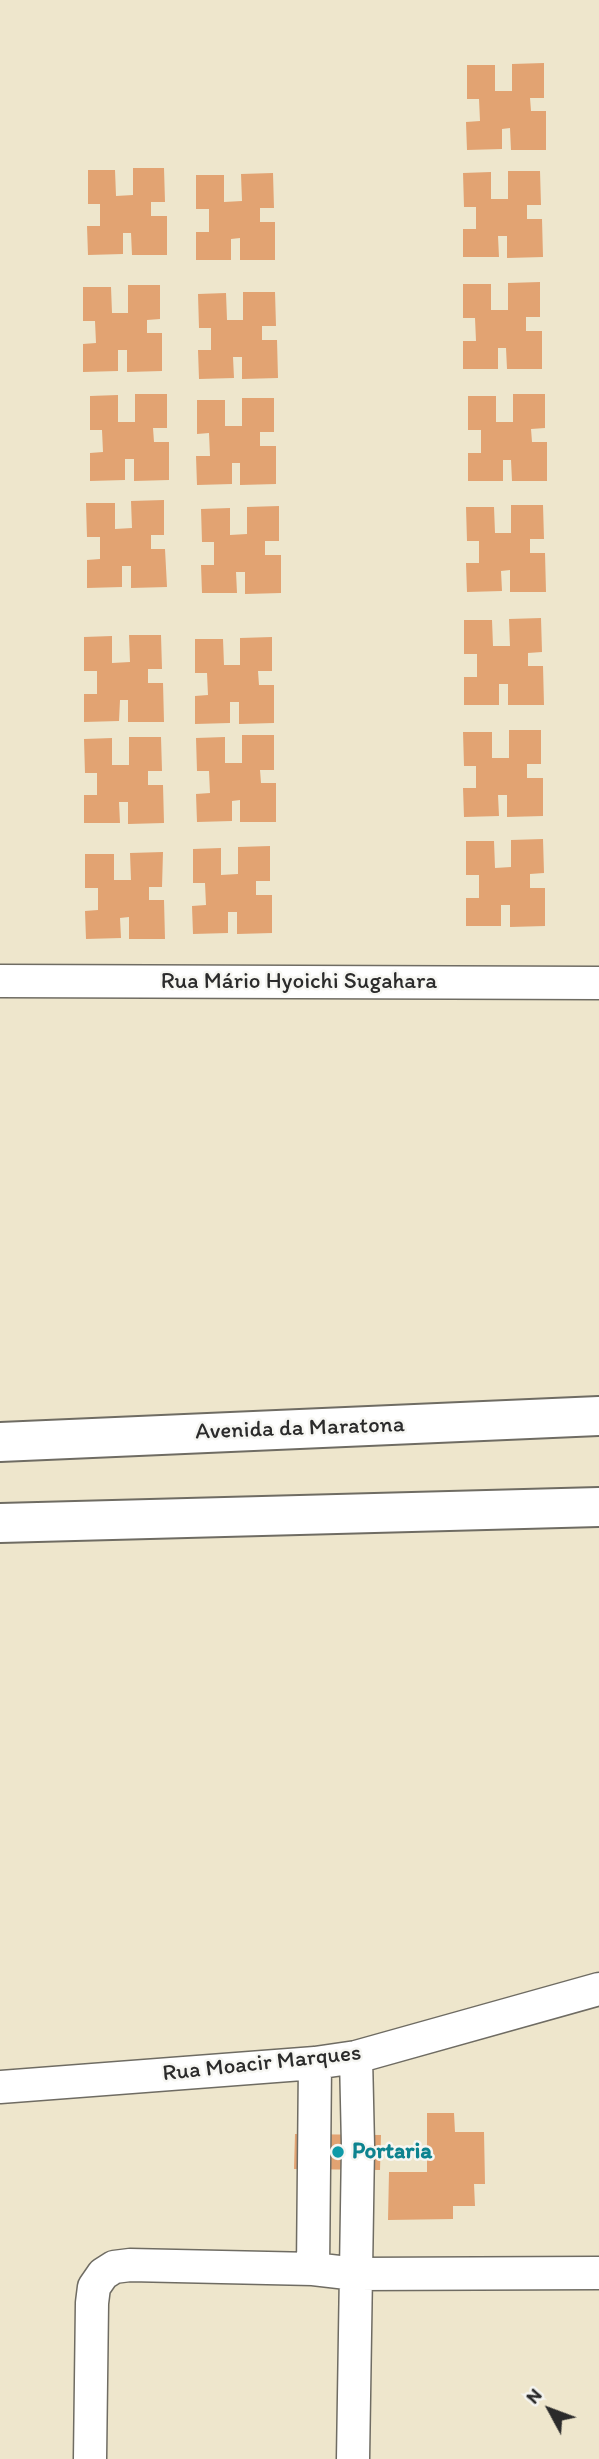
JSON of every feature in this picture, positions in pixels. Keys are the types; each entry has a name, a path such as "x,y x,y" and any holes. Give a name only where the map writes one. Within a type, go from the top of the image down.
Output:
{"street":[{"name":"Rua Mário Hyoichi Sugahara","path":"0,982 599,983"},
{"name":"Avenida da Maratona","path":"0,1442 599,1416"},
{"path":"0,1523 599,1507"},
{"name":"Rua Moacir Marques","path":"0,2087 315,2063 356,2057 599,1989"},
{"path":"353,2459 356,2057"},
{"path":"313,2269 315,2063"},
{"path":"316,2121 357,2118"},
{"path":"90,2459 94,2287 103,2274 114,2267 130,2265 313,2269 356,2274 599,2273"}],"building":[{"path":"544,63 544,98 530,98 531,111 546,111 546,150 511,150 510,128 502,129 502,149 467,150 466,122 480,121 479,99 467,99 467,65 495,65 495,91 512,91 512,64"},
{"path":"133,168 164,168 165,202 151,202 151,216 167,216 167,255 132,255 131,233 123,233 123,254 88,255 87,226 100,226 100,204 88,204 88,170 115,170 116,196 133,195"},
{"path":"508,171 540,171 541,205 527,205 527,219 542,219 543,257 507,258 507,236 498,236 499,257 463,257 463,229 476,229 476,207 464,207 463,173 491,172 491,199 508,199"},
{"path":"273,173 274,208 260,208 260,222 275,222 275,260 240,260 240,238 231,239 231,260 196,260 196,232 209,232 209,209 196,209 196,175 224,175 224,202 242,201 241,174"},
{"path":"540,282 540,317 526,317 526,331 542,331 542,369 507,369 506,348 498,348 498,369 463,369 463,341 476,341 475,318 463,318 463,284 491,284 491,310 508,310 508,283"},
{"path":"128,285 160,285 160,319 147,320 147,333 162,333 162,371 127,372 127,350 118,350 118,371 83,372 83,344 96,343 95,321 83,321 83,287 111,287 112,313 128,313"},
{"path":"243,292 275,292 276,326 262,326 262,340 277,340 278,378 242,379 242,357 233,357 234,378 199,379 198,350 211,350 211,328 199,328 198,294 226,293 227,320 243,320"},
{"path":"135,394 167,394 167,428 153,428 154,442 169,442 169,480 134,481 134,459 125,459 125,480 90,481 90,453 103,452 102,430 90,430 90,396 118,395 118,422 135,422"},
{"path":"513,394 545,394 545,428 531,429 532,442 547,442 547,481 512,481 511,460 503,460 503,481 468,481 468,453 481,453 481,430 468,430 468,396 496,396 496,422 513,422"},
{"path":"242,398 274,398 274,432 260,432 260,446 276,446 276,484 240,485 240,463 232,463 232,484 197,485 196,456 210,456 209,433 197,434 197,400 225,400 225,426 242,426"},
{"path":"164,500 164,535 151,535 151,549 165,549 167,587 131,588 131,566 122,566 122,587 87,588 87,560 100,559 100,537 87,537 86,503 115,503 115,529 132,528 131,501"},
{"path":"511,505 543,505 544,539 530,539 530,553 545,553 546,592 510,592 510,570 501,571 502,591 467,592 466,563 479,563 479,541 467,541 466,507 494,507 495,533 511,533"},
{"path":"279,506 279,541 265,541 265,555 281,555 281,593 245,594 245,572 236,572 237,593 202,593 201,565 214,565 214,542 202,542 201,509 230,508 230,535 247,534 247,507"},
{"path":"541,618 542,652 528,653 528,666 543,666 544,705 508,705 508,684 499,684 499,705 464,705 464,677 477,677 477,654 464,654 464,620 492,620 493,646 510,646 509,619"},
{"path":"129,635 161,635 162,669 148,669 148,683 163,683 164,722 128,722 128,700 120,700 119,721 84,722 84,694 97,694 97,671 84,671 84,637 112,636 112,663 130,662"},
{"path":"272,637 272,671 258,671 259,685 274,685 274,723 239,724 239,702 230,702 230,723 195,724 195,696 208,695 207,673 195,673 195,639 223,639 224,665 240,665 240,638"},
{"path":"509,730 541,730 541,764 527,764 527,778 543,778 543,816 507,817 507,795 498,795 499,816 464,817 463,788 476,788 476,766 464,766 463,732 492,732 492,758 509,758"},
{"path":"242,735 274,735 274,770 260,770 261,783 276,783 276,822 240,822 240,800 232,801 232,821 197,822 196,794 210,793 209,771 197,771 196,738 225,737 225,763 242,763"},
{"path":"129,737 161,737 162,771 148,771 148,785 163,785 164,823 128,824 128,802 119,802 120,823 84,823 84,795 97,795 97,773 85,773 84,739 112,738 112,765 129,765"},
{"path":"543,839 544,873 530,874 530,888 545,888 545,926 510,927 510,905 501,905 501,926 466,926 466,898 479,898 479,875 466,875 466,841 494,841 495,868 511,867 511,840"},
{"path":"270,846 270,881 256,881 256,895 272,895 272,933 237,934 237,912 228,912 228,933 193,934 192,906 206,905 205,883 193,883 193,849 221,848 221,875 238,874 238,847"},
{"path":"163,852 162,887 149,887 149,900 164,900 165,939 129,939 129,917 120,918 121,938 86,939 85,911 98,910 98,888 85,888 85,854 114,854 114,880 131,880 130,853"},
{"path":"427,2113 454,2113 455,2132 484,2132 485,2184 474,2184 475,2206 453,2206 453,2219 388,2220 389,2172 427,2172"},
{"name":"Portaria","path":"295,2134 381,2135 380,2170 294,2169"}],"place":[{"name":"Portaria","path":"338,2152"}]}
